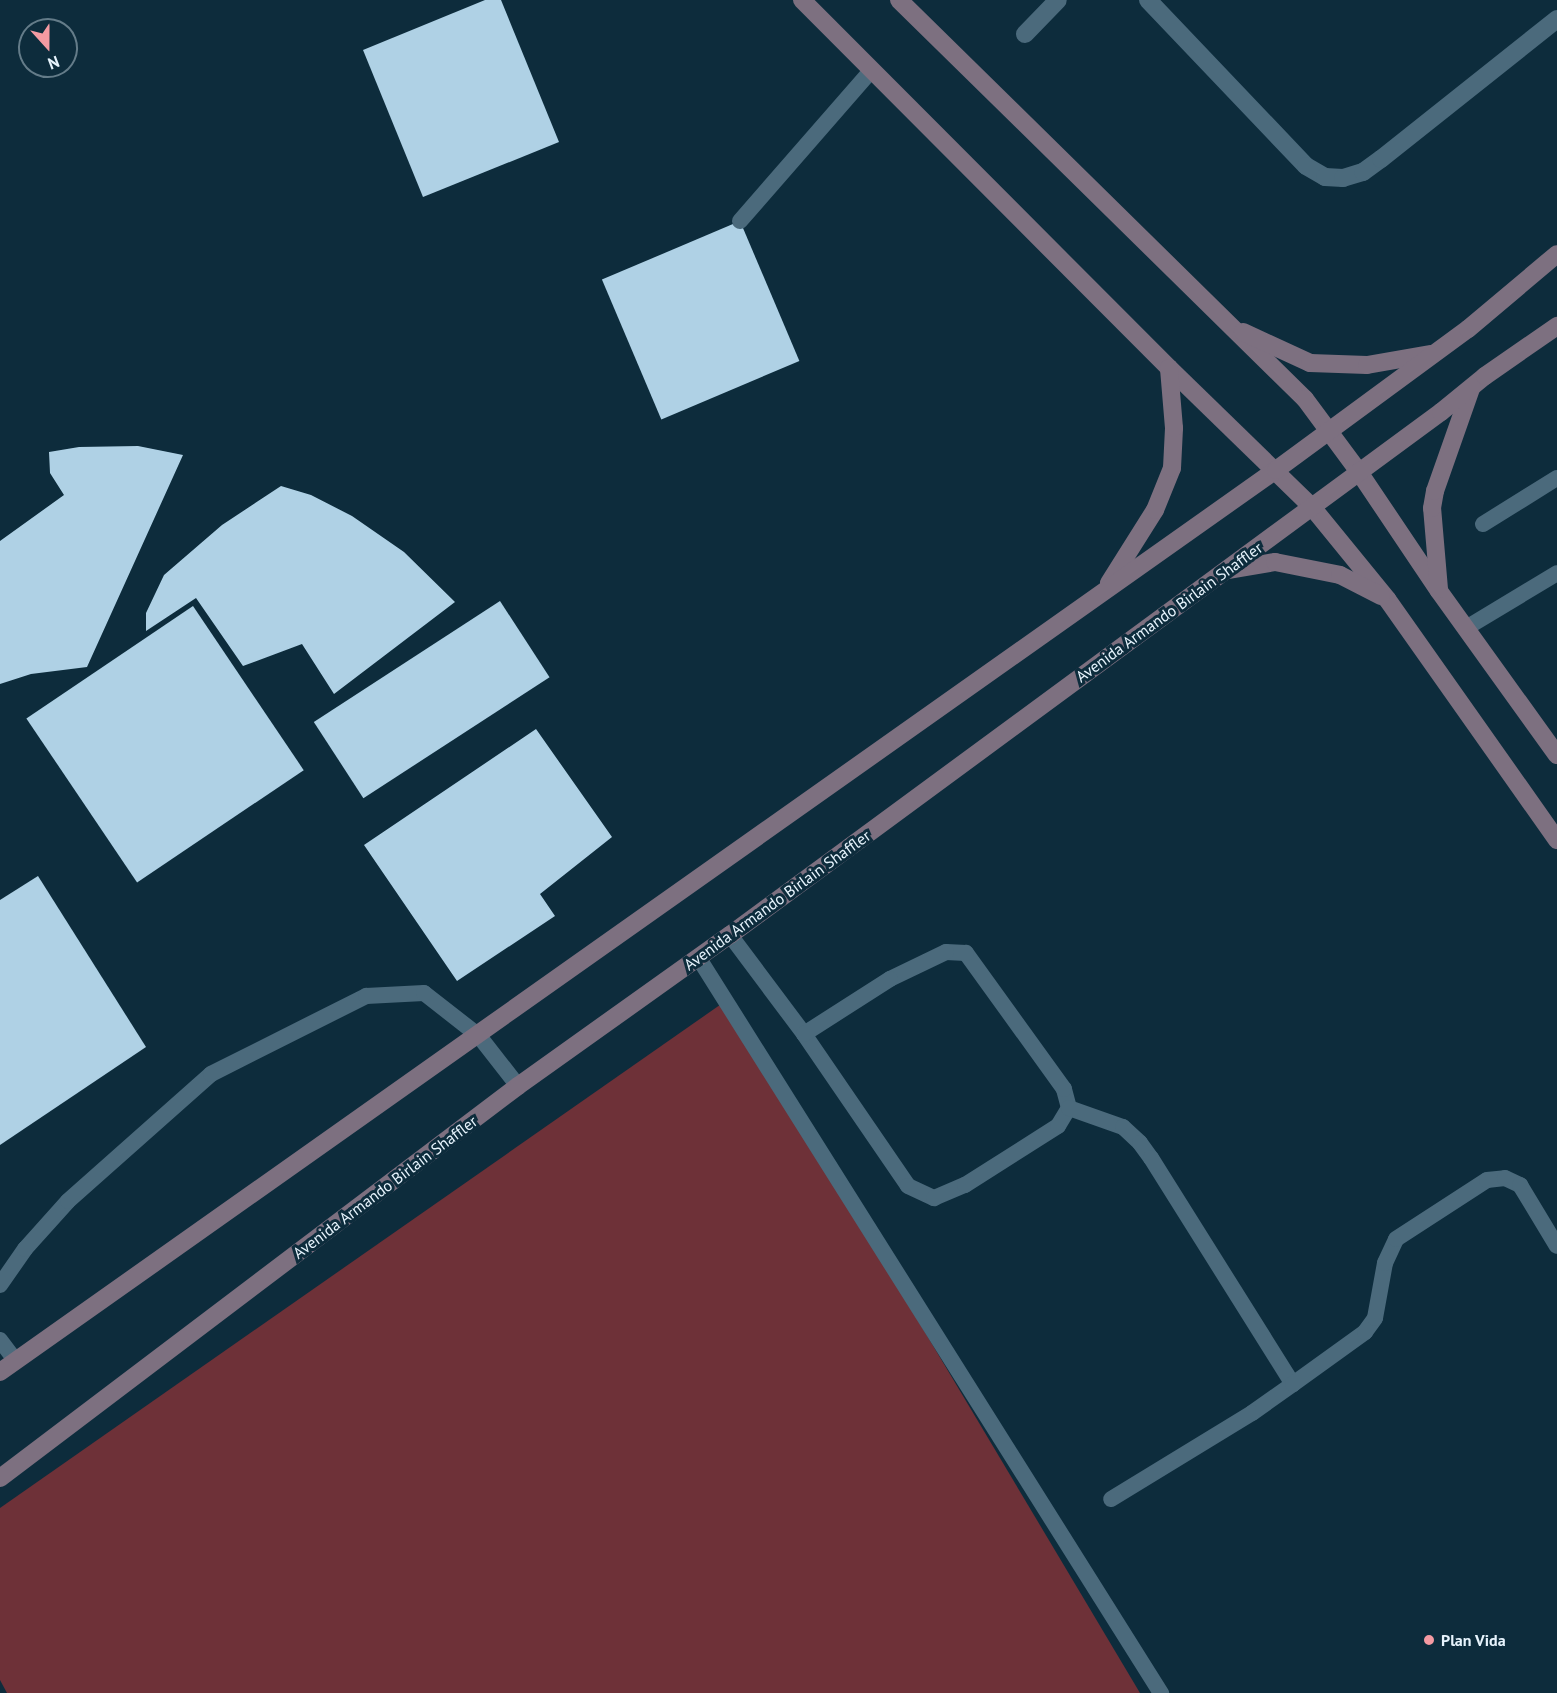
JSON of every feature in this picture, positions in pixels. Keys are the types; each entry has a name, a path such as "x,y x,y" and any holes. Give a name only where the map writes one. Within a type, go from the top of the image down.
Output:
{"street":[{"path":"801,0 1169,368 1312,507 1387,599 1557,840"},
{"path":"899,0 1305,399 1330,430 1439,591 1554,743"},
{"path":"1025,34 1058,0"},
{"path":"1148,0 1306,166 1325,177 1343,178 1363,172 1381,159 1557,19"},
{"path":"0,1372 479,1036 1276,470 1434,353 1557,254"},
{"name":"Avenida Armando Birlain Shaffler","path":"0,1478 518,1086 730,934 1312,507 1471,389 1485,376 1557,326"},
{"path":"1232,327 1310,363 1366,365 1434,353"},
{"path":"1103,591 1155,510 1172,468 1174,428 1169,368"},
{"path":"1439,591 1432,508 1435,491 1471,389"},
{"path":"1225,571 1275,562 1340,575 1387,599"}],"lane":[{"path":"740,221 871,71"},
{"path":"1484,524 1557,478"},
{"path":"1466,628 1557,573"},
{"path":"730,934 804,1034 908,1186 934,1198 964,1185 1058,1126 1069,1108 1064,1089 1027,1034 966,953 946,952 899,974 804,1034"},
{"path":"698,957 1161,1693"},
{"path":"0,1285 25,1249 68,1202 212,1074 366,996 424,993 479,1036 518,1086"},
{"path":"1069,1108 1122,1127 1140,1143 1293,1384"},
{"path":"1111,1499 1252,1413 1365,1332 1375,1318 1385,1263 1396,1239 1487,1180 1505,1178 1520,1185 1557,1246"},
{"path":"0,1340 16,1361"}],"shaded area":[{"path":"727,1000 1140,1693 7,1693 0,1680 0,1508"}],"building":[{"path":"485,0 501,0 559,142 423,197 363,50"},
{"path":"740,221 799,361 661,420 602,280"},
{"path":"138,446 183,455 87,667 31,674 0,684 0,541 64,495 50,473 49,452 79,447"},
{"path":"281,486 311,495 352,516 404,552 455,602 334,694 302,644 243,666 196,598 146,631 146,613 164,575 222,525"},
{"path":"500,601 550,677 363,798 314,722"},
{"path":"193,606 304,770 137,883 26,718"},
{"path":"536,729 612,837 540,894 555,916 457,981 364,845"},
{"path":"38,876 146,1047 0,1145 0,900"}],"place":[{"name":"Plan Vida","path":"1429,1640"}]}
